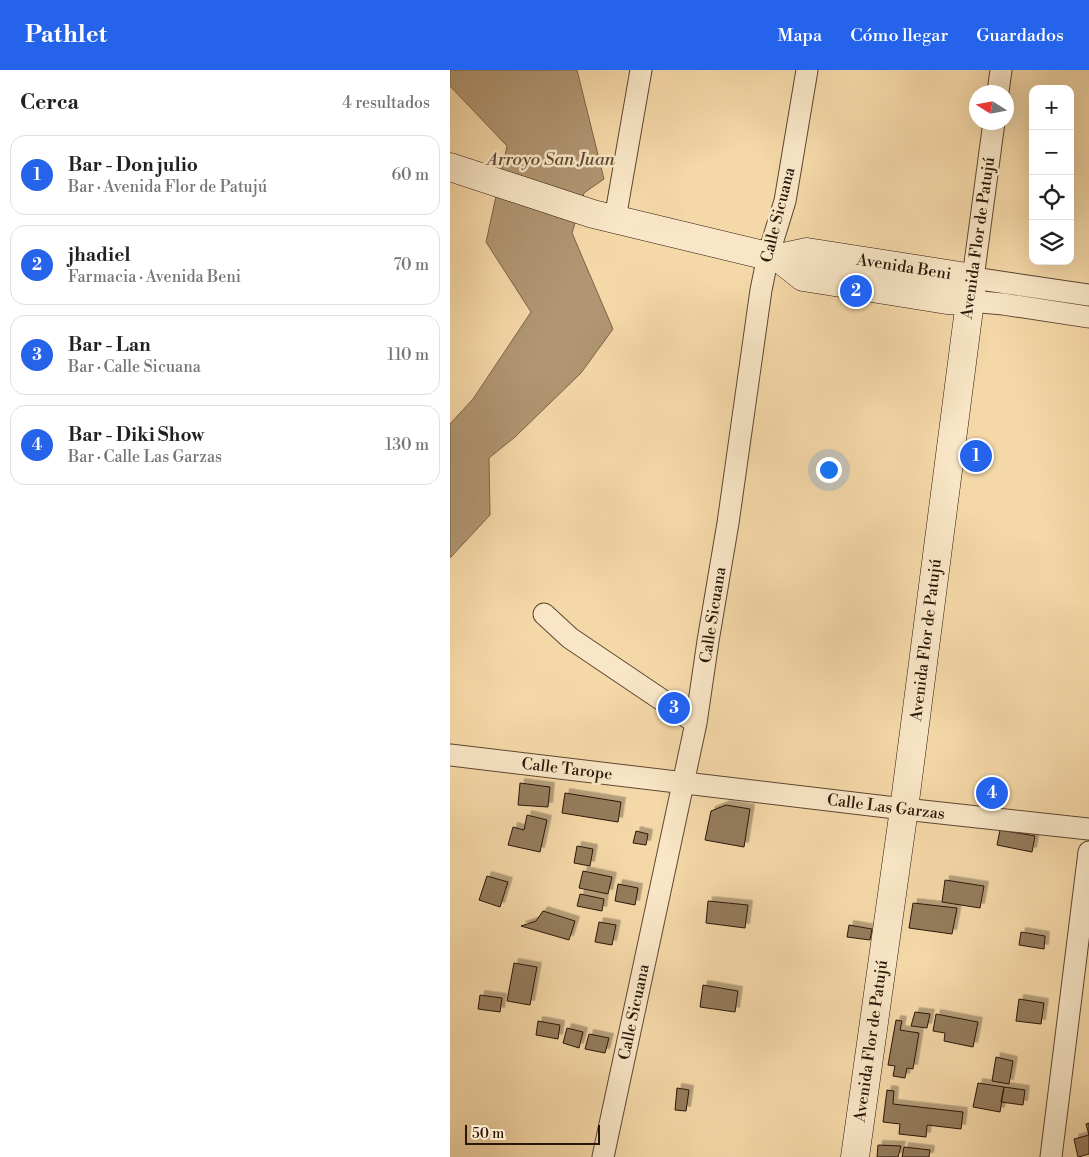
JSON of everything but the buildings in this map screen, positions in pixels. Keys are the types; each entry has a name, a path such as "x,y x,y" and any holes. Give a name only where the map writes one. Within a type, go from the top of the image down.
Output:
{"main road":[{"name":"Avenida Beni","path":"450,167 604,217 773,257 807,252 971,289"},
{"name":"Avenida Flor de Patujú","path":"855,1157 904,809 971,289"}],"street":[{"path":"604,217 641,70"},
{"name":"Calle Sicuana","path":"603,1157 696,723 728,523 761,290 773,257 785,202 807,70"},
{"path":"999,85 1000,70"},
{"name":"Avenida Flor de Patujú","path":"971,289 993,130"},
{"name":"Avenida Beni","path":"971,289 1089,295"},
{"name":"Avenida Beni","path":"971,289 1003,304 1089,317"},
{"path":"544,614 570,638 696,723"},
{"name":"Calle Tarope","path":"450,755 684,783"},
{"name":"Calle Las Garzas","path":"684,783 1089,829"},
{"path":"1051,1157 1089,852"}],"water":[{"name":"Arroyo San Juan","path":"450,70 577,70 604,179 584,193 572,233 613,329 581,373 515,437 489,458 490,515 450,558 450,424 473,399 531,312 486,242 507,146 450,86"}],"place":[{"name":"jhadiel","path":"856,291"},
{"name":"Bar - Don julio","path":"976,456"},
{"name":"Bar - Lan","path":"674,708"},
{"name":"Bar - Diki Show","path":"992,793"}]}
